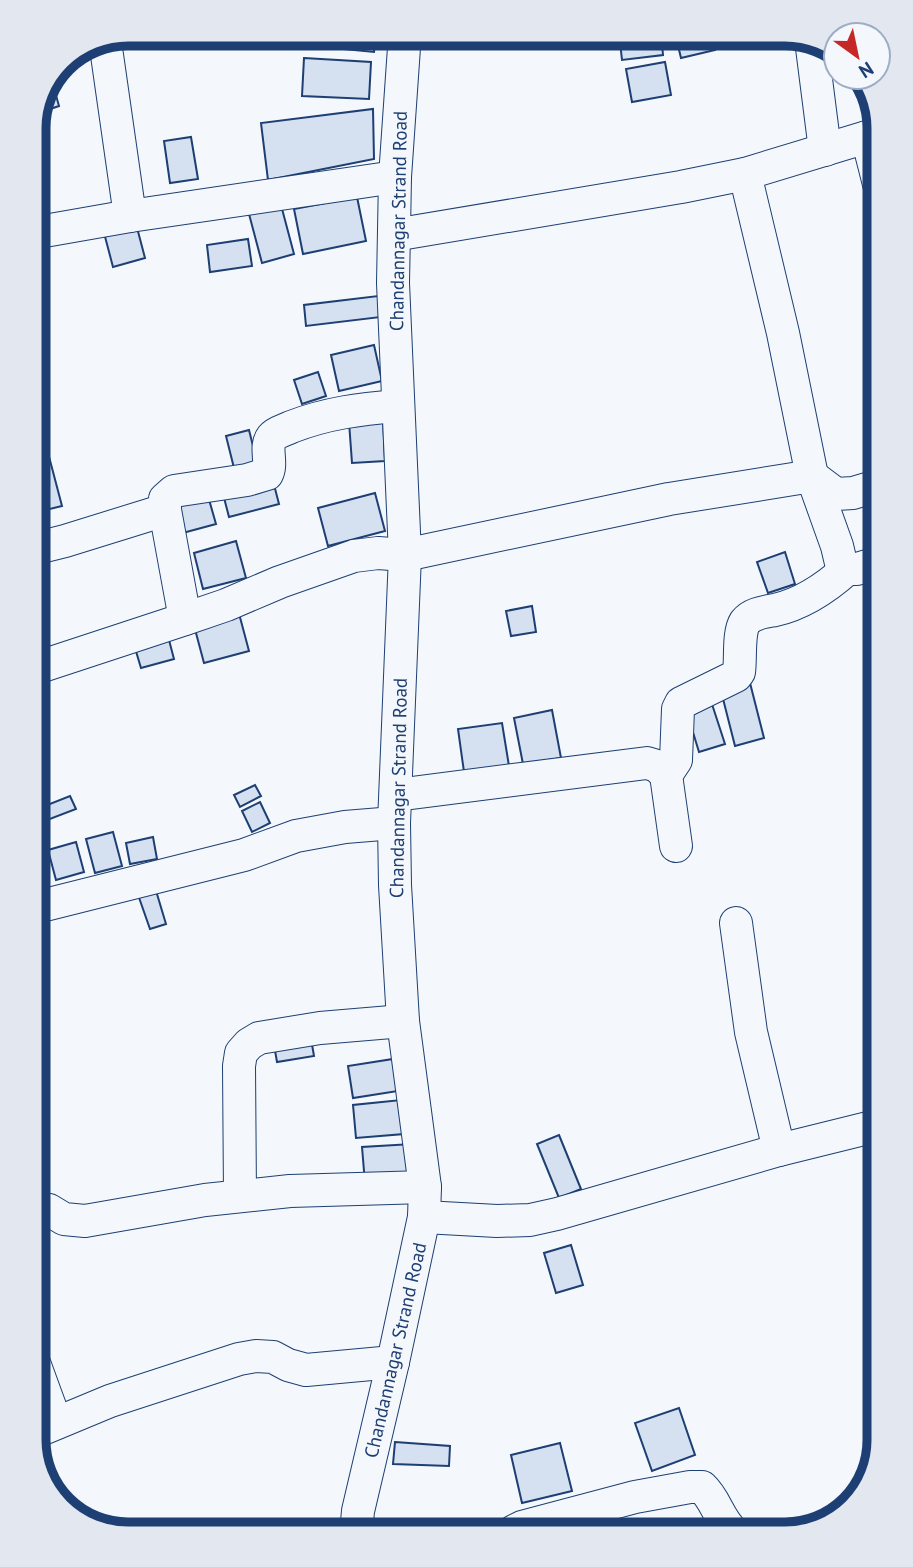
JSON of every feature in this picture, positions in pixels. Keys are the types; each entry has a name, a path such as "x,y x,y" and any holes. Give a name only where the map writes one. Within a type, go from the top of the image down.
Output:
{"street":[{"name":"Chandannagar Strand Road","path":"357,1521 425,1202 402,1021 395,885 395,809 405,555 393,283 404,45"},
{"path":"105,49 130,216"},
{"path":"812,50 825,150"},
{"path":"394,235 745,174 867,137"},
{"path":"745,174 783,333 812,476 841,563 847,569"},
{"path":"46,231 396,177"},
{"path":"185,619 165,499 174,491 247,480 267,474 270,470 270,440 273,436 311,420 346,411 398,406"},
{"path":"46,665 226,605 280,582 354,556 378,553 405,555 668,499 812,476 836,494 867,489"},
{"path":"46,546 165,510"},
{"path":"666,775 676,760 678,709 681,703 736,676 739,672 741,636 745,623 753,615 785,608 818,591 847,569 867,566"},
{"path":"45,905 244,855 296,836 345,827 395,809 647,763 657,766 666,775 676,846"},
{"path":"736,923 751,1032 779,1150"},
{"path":"240,1196 239,1066 241,1053 249,1044 259,1038 320,1028 402,1021"},
{"path":"45,1209 64,1219 85,1221 205,1200 290,1191 425,1202 497,1221 530,1220 779,1150 867,1128"},
{"path":"45,1428 110,1401 257,1356 273,1357 306,1370 393,1362"},
{"path":"542,1522 635,1497 702,1487 710,1495 723,1522"}],"building":[{"path":"306,45 375,45 374,52"},
{"path":"620,46 662,46 663,55 622,60"},
{"path":"678,46 714,46 715,50 681,58"},
{"path":"304,58 371,62 369,99 302,96"},
{"path":"665,62 671,95 632,102 626,69"},
{"path":"55,90 59,106 48,110"},
{"path":"373,109 374,159 268,180 261,123"},
{"path":"191,137 198,179 170,183 164,141"},
{"path":"357,197 366,241 303,254 294,209"},
{"path":"281,205 294,254 262,263 249,214"},
{"path":"135,220 145,258 113,267 103,229"},
{"path":"248,239 252,266 210,272 207,245"},
{"path":"378,296 381,317 306,326 304,305"},
{"path":"374,345 382,381 339,391 331,355"},
{"path":"318,372 326,396 302,404 294,380"},
{"path":"383,419 385,461 352,463 349,422"},
{"path":"249,430 258,466 235,472 226,436"},
{"path":"46,449 62,506 46,510"},
{"path":"272,477 279,504 229,517 222,490"},
{"path":"206,489 216,524 179,534 171,498"},
{"path":"375,493 385,531 328,546 318,508"},
{"path":"236,541 246,578 203,589 194,553"},
{"path":"785,552 795,584 768,593 757,562"},
{"path":"237,606 249,651 204,663 192,618"},
{"path":"532,606 536,632 511,636 506,611"},
{"path":"169,640 174,659 141,668 135,648"},
{"path":"749,679 764,738 735,746 720,687"},
{"path":"710,698 725,744 699,752 685,706"},
{"path":"552,710 561,758 523,764 514,718"},
{"path":"502,723 509,766 464,772 458,729"},
{"path":"255,785 261,796 240,807 234,795"},
{"path":"70,796 76,809 45,821 45,806"},
{"path":"260,802 270,823 252,832 242,811"},
{"path":"113,832 122,866 95,873 86,839"},
{"path":"153,837 157,859 130,864 126,843"},
{"path":"76,842 84,872 56,880 48,850"},
{"path":"154,884 166,924 150,929 136,889"},
{"path":"310,1033 314,1056 277,1062 273,1039"},
{"path":"393,1059 398,1091 353,1098 348,1066"},
{"path":"401,1100 404,1134 356,1138 353,1105"},
{"path":"559,1135 581,1189 559,1198 537,1144"},
{"path":"412,1144 413,1180 365,1183 362,1147"},
{"path":"571,1245 583,1285 556,1293 544,1253"},
{"path":"679,1408 695,1455 652,1471 635,1423"},
{"path":"395,1442 450,1446 449,1466 393,1464"},
{"path":"560,1443 572,1491 522,1503 511,1455"}]}
